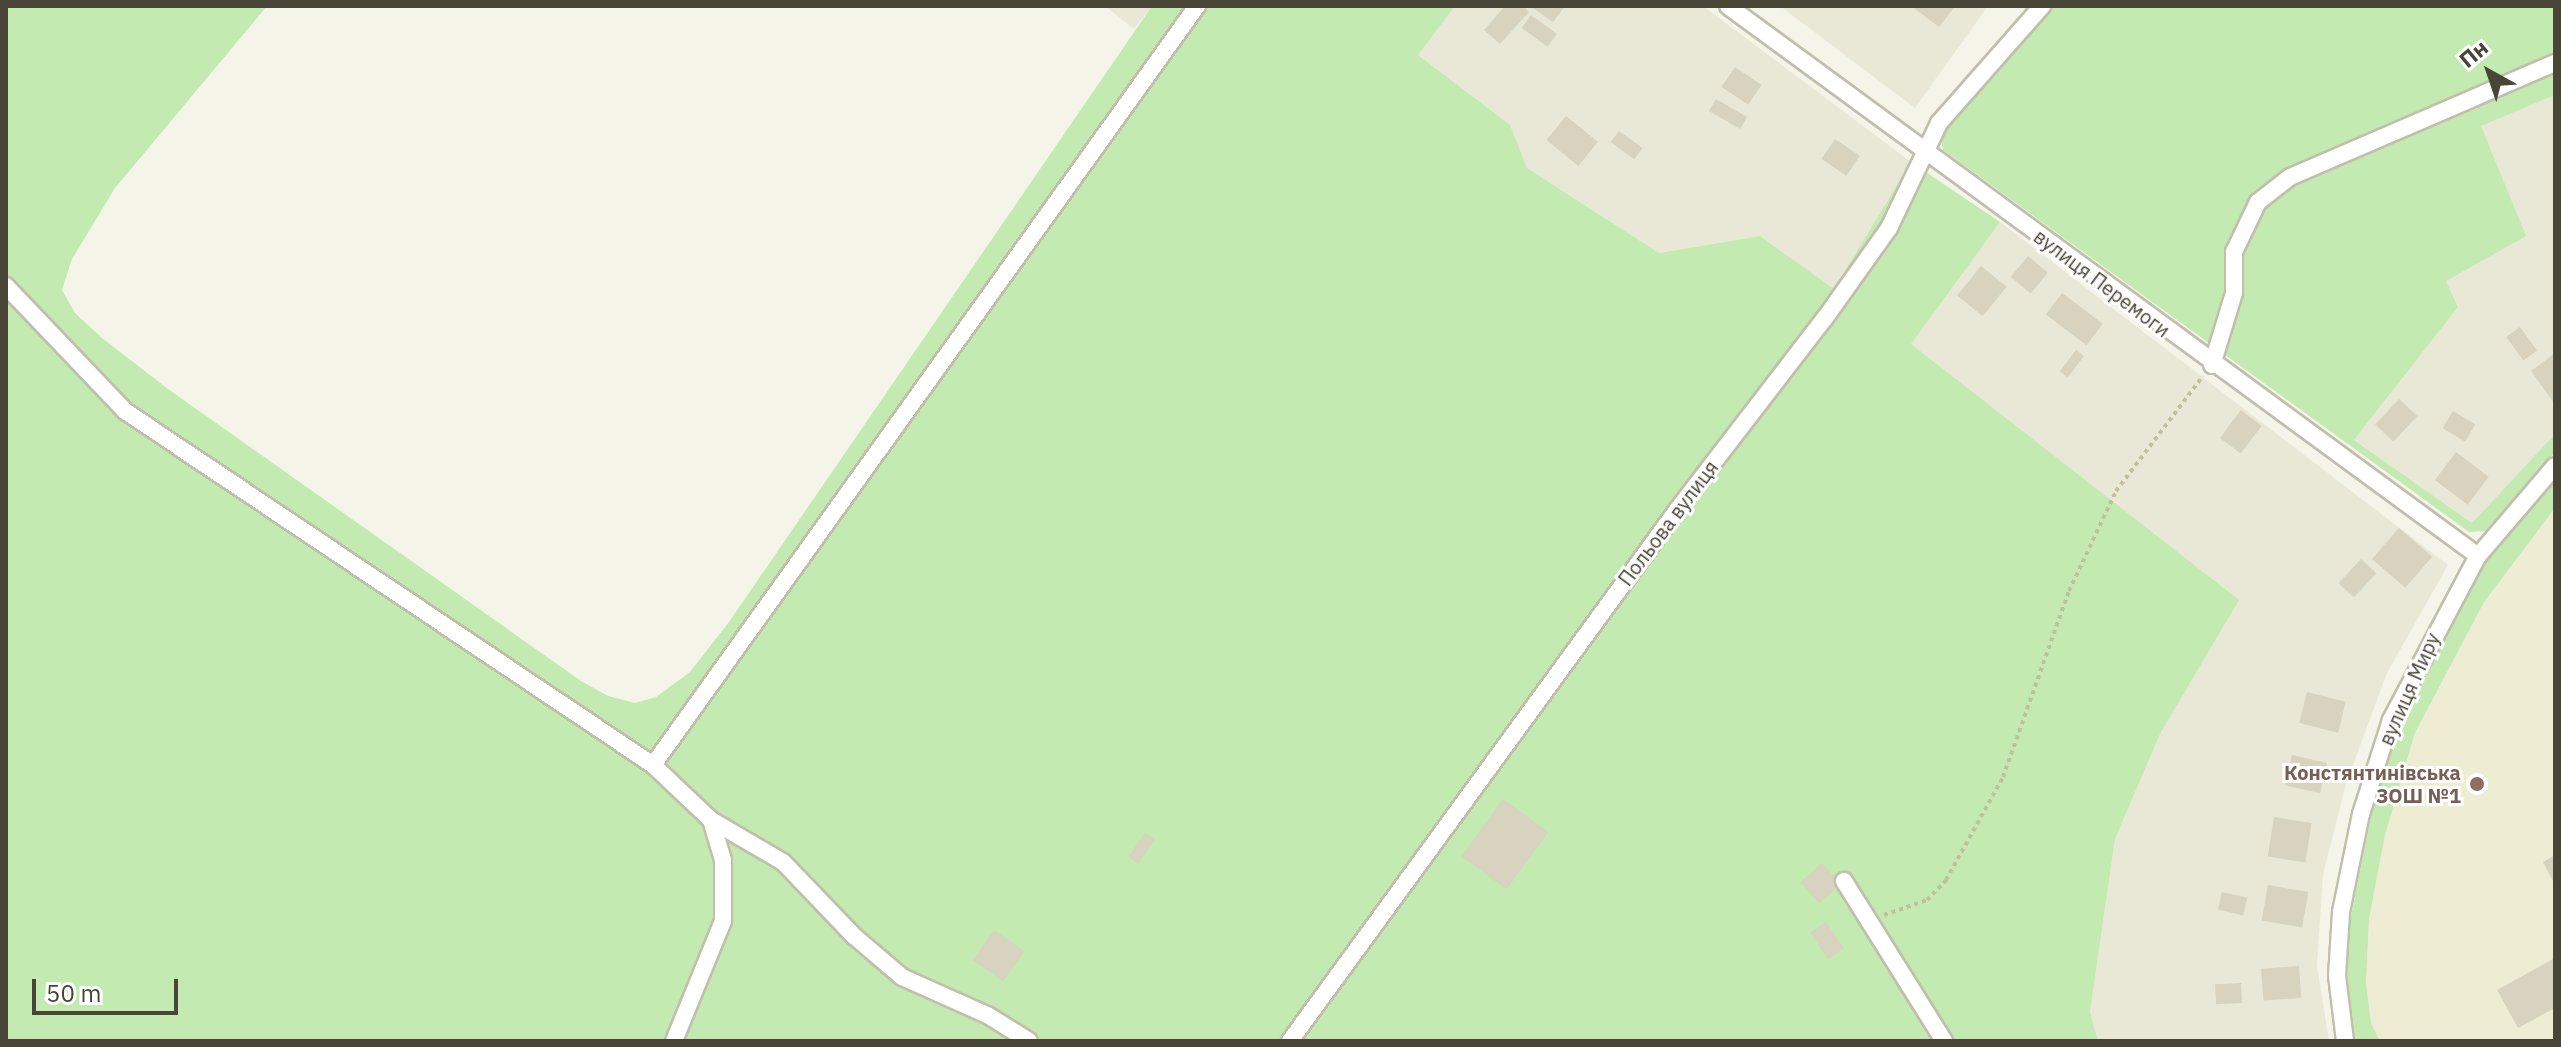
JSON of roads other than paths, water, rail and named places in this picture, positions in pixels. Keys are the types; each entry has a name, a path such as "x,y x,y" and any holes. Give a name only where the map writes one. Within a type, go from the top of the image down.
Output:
{"street":[{"path":"653,765 1197,6"},
{"name":"вулиця Перемоги","path":"1728,6 2212,365 2478,556"},
{"name":"Польова вулиця","path":"1290,1041 1658,535 1835,306 1889,228 1923,148 2042,6"},
{"path":"2212,365 2234,293 2234,252 2258,202 2290,177 2555,63"},
{"path":"6,286 125,411 653,765 711,820 783,862 854,936 902,977 989,1016 1029,1041"},
{"name":"вулиця Миру","path":"2345,1041 2337,976 2341,912 2361,814 2391,720 2478,556 2555,466"},
{"path":"674,1041 723,921 723,860 711,820"},
{"path":"1844,881 1871,919 1944,1041"}],"place":[{"name":"Констянтинівська ЗОШ №1","path":"2477,784"}]}
